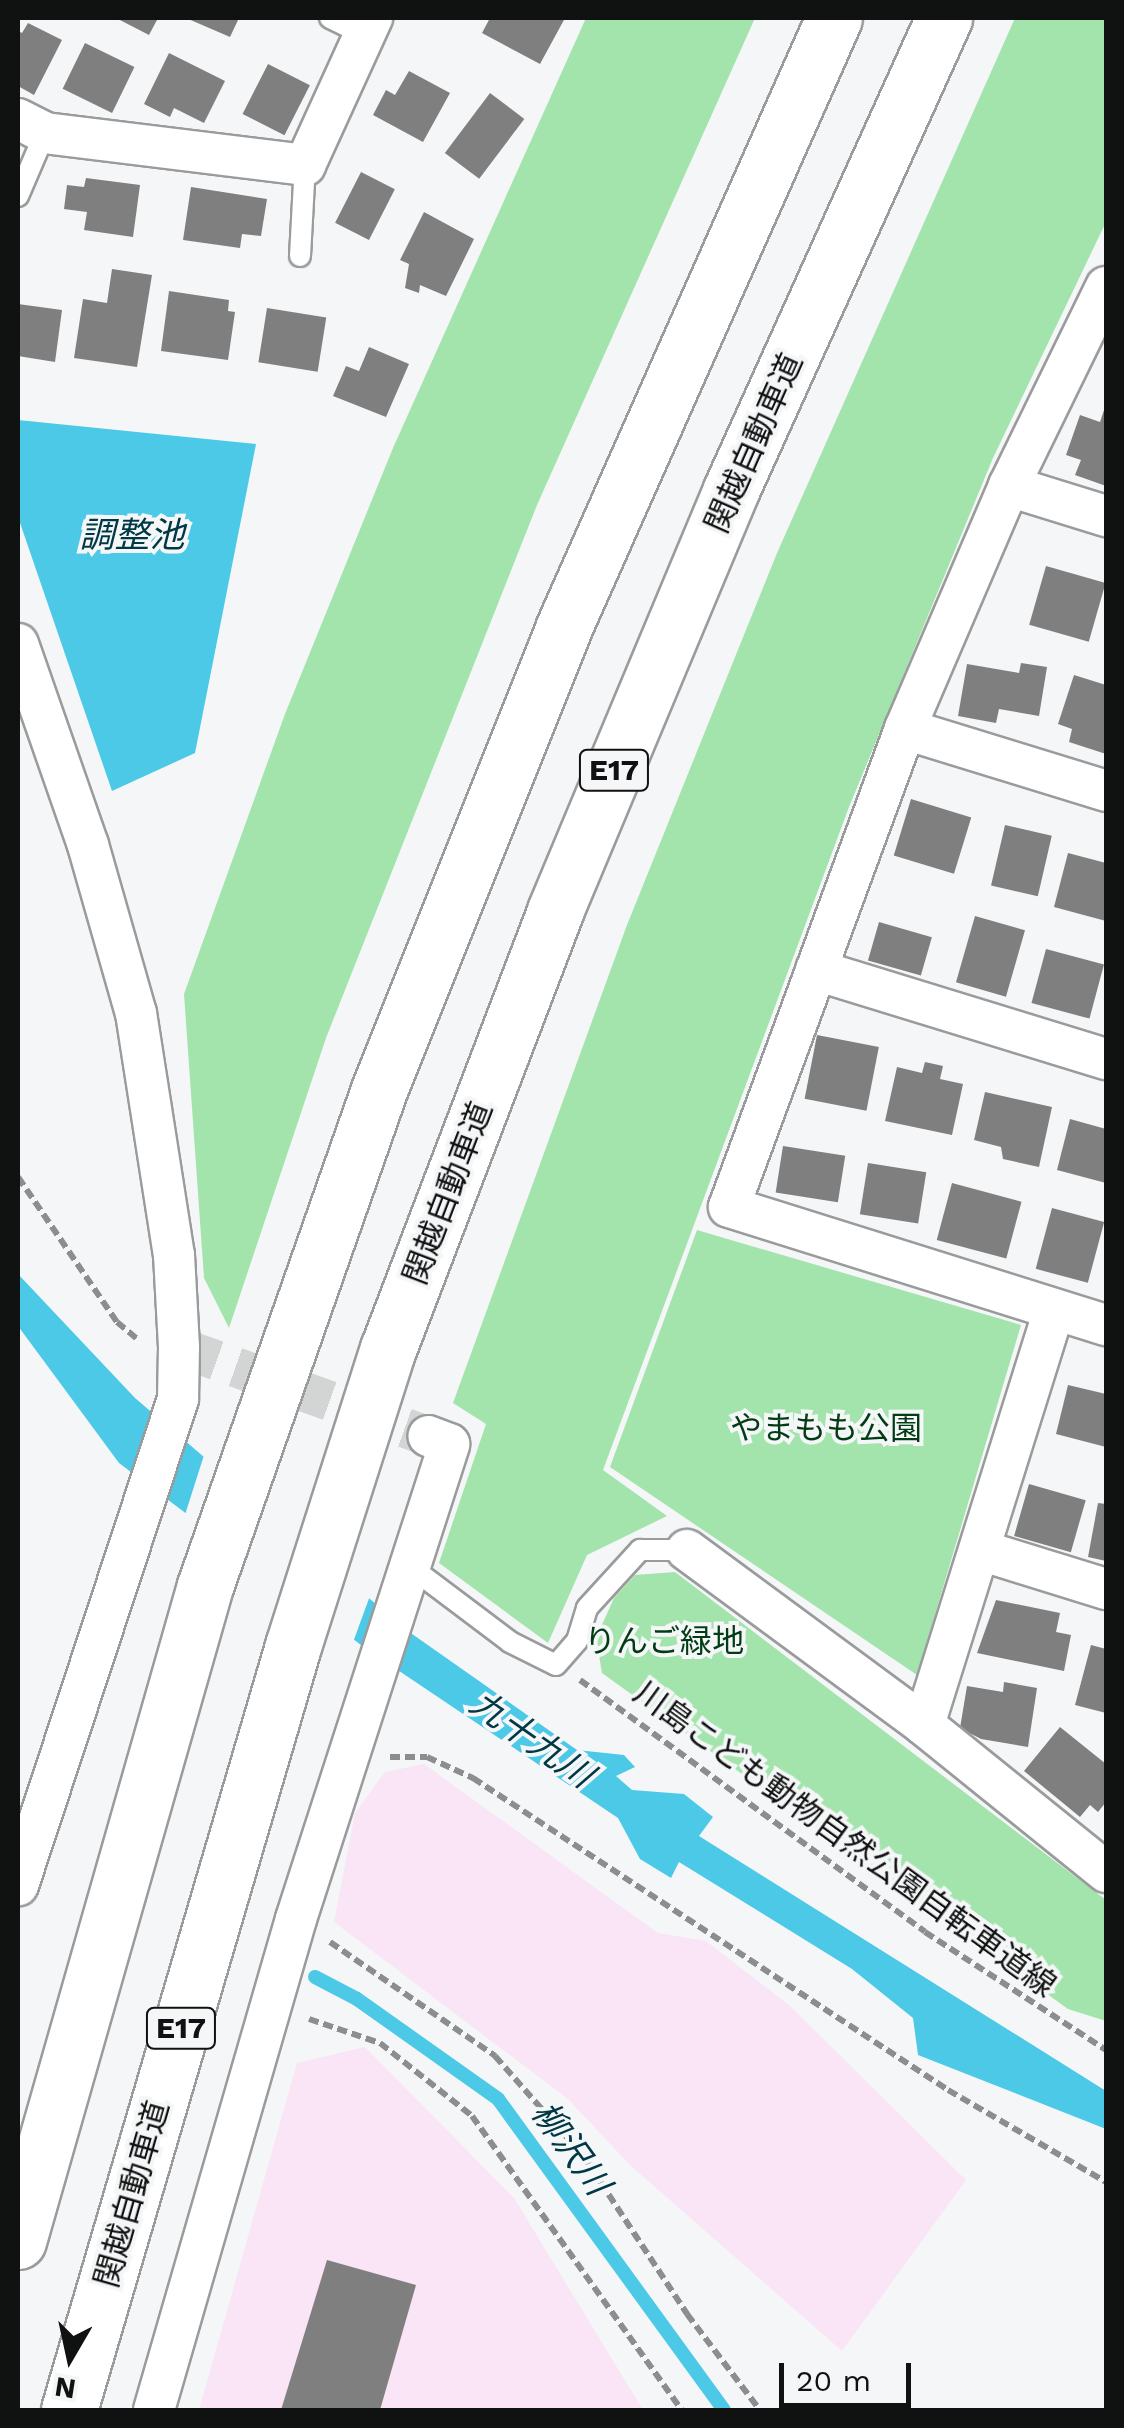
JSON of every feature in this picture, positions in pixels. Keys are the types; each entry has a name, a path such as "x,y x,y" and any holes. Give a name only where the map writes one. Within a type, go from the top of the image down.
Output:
{"highway":[{"path":"18,2241 205,1586 466,866 571,611 834,18"},
{"name":"関越自動車道","path":"69,2410 293,1646 388,1349 555,911 731,490 944,18"}],"street":[{"path":"31,126 306,165 355,23"},
{"path":"1106,287 1009,486 905,729 729,1206 1106,1325"},
{"path":"1009,486 1106,516"},
{"path":"18,644 88,845 136,1013 174,1255 180,1348 178,1399 18,1884"},
{"path":"905,729 1106,791"},
{"path":"816,970 1106,1059"},
{"path":"924,1725 983,1551 1054,1310"},
{"path":"154,2410 274,2007 296,1920 449,1444 428,1436"},
{"path":"687,1550 924,1725 1106,1872"},
{"path":"983,1551 1106,1590"}],"lane":[{"path":"18,196 31,126"},
{"path":"300,256 306,165"},
{"path":"408,1565 510,1642 556,1665 577,1640 587,1608 640,1550 687,1550"}],"path":[{"path":"18,1177 117,1322 151,1350 180,1348"},
{"name":"川島こども動物自然公園自転車道線","path":"556,1665 925,1932 1106,2050"},
{"path":"340,1776 388,1757 426,1757 473,1778 948,2090 1106,2182"},
{"path":"296,1920 495,2056 584,2157 687,2314 760,2410"},
{"path":"274,2007 380,2043 472,2116 682,2410"}],"shaded area":[{"path":"424,1764 658,1933 706,1941 789,2005 966,2180 842,2351 630,2165 568,2099 334,1922 355,1813 385,1772"},
{"path":"365,2047 514,2198 643,2410 199,2410 297,2063"}],"green space":[{"path":"586,18 755,18 537,505 326,1038 229,1328 204,1278 184,994 285,714 393,448"},
{"path":"1015,18 1106,18 1106,222 993,458 849,807 603,1470 667,1516 587,1555 548,1643 439,1563 486,1424 453,1403 627,925 777,553"},
{"name":"やまもも公園","path":"697,1230 1021,1325 917,1675 610,1467"},
{"name":"りんご緑地","path":"675,1572 1106,1900 1106,2021 1068,2009 602,1673 596,1638 614,1598 635,1575"}],"water":[{"name":"調整池","path":"18,420 256,444 195,753 112,791 18,517"},
{"name":"九十九川","path":"18,1274 135,1398 405,1629 577,1750 624,1755 635,1767 616,1776 632,1790 684,1794 713,1817 699,1836 1106,2091 1106,2129 918,2055 913,2018 852,1969 679,1862 671,1878 640,1859 618,1818 365,1648 119,1463 18,1326"}],"pier":[{"path":"205,1452 371,1593 352,1645 184,1518"}],"building":[{"path":"116,18 158,18 149,35"},
{"path":"186,18 239,18 230,37"},
{"path":"490,18 565,18 540,64 482,33"},
{"path":"28,23 62,40 34,95 18,86 18,31 22,33"},
{"path":"85,43 134,67 112,113 63,89"},
{"path":"169,53 225,81 204,123 174,108 170,117 144,104"},
{"path":"268,64 310,85 284,135 243,114"},
{"path":"409,71 450,93 423,142 373,115 386,90 395,95"},
{"path":"490,93 524,119 479,179 445,153"},
{"path":"361,172 395,189 369,240 335,223"},
{"path":"86,178 140,185 133,237 84,230 87,212 64,209 67,185 84,187"},
{"path":"191,187 267,199 261,236 242,234 240,248 183,240"},
{"path":"424,212 474,239 446,296 420,285 419,293 405,288 409,264 400,260"},
{"path":"112,269 152,275 137,367 74,358 83,299 107,303"},
{"path":"169,291 229,300 228,311 235,312 228,360 161,351"},
{"path":"18,304 62,310 55,362 18,356"},
{"path":"267,308 326,317 318,372 258,362"},
{"path":"369,347 409,364 386,417 333,396 346,366 359,371"},
{"path":"1106,404 1106,486 1075,475 1081,460 1066,455 1080,415 1100,422"},
{"path":"1046,566 1106,583 1089,642 1029,625"},
{"path":"1021,663 1047,667 1039,716 999,709 996,723 958,716 967,664 1019,673"},
{"path":"1074,675 1106,685 1106,754 1069,742 1072,729 1058,724"},
{"path":"911,799 971,817 954,874 894,855"},
{"path":"1005,825 1052,836 1038,896 991,885"},
{"path":"1068,853 1106,863 1106,921 1054,907"},
{"path":"975,916 1025,930 1006,997 956,982"},
{"path":"879,922 932,937 921,976 868,960"},
{"path":"1046,949 1104,965 1089,1019 1032,1003"},
{"path":"817,1035 879,1047 866,1111 805,1099"},
{"path":"925,1062 943,1066 940,1079 963,1084 952,1135 885,1121 897,1067 922,1073"},
{"path":"985,1092 1052,1107 1039,1167 1003,1159 1001,1147 974,1140"},
{"path":"1070,1119 1106,1129 1106,1183 1057,1170"},
{"path":"783,1146 845,1156 838,1202 776,1192"},
{"path":"868,1163 926,1172 918,1224 860,1214"},
{"path":"952,1183 1022,1202 1006,1259 937,1240"},
{"path":"1052,1208 1104,1222 1088,1283 1036,1269"},
{"path":"1068,1385 1106,1394 1106,1447 1056,1434"},
{"path":"1029,1484 1086,1500 1071,1552 1014,1536"},
{"path":"1098,1503 1106,1504 1106,1561 1088,1557"},
{"path":"996,1600 1060,1613 1056,1632 1071,1635 1064,1671 977,1653"},
{"path":"1091,1645 1106,1649 1106,1713 1075,1705"},
{"path":"1004,1682 1037,1688 1028,1747 981,1739 960,1728 967,1686 1003,1692"},
{"path":"1060,1727 1106,1764 1106,1802 1098,1812 1090,1805 1080,1817 1024,1771"},
{"path":"327,2260 416,2285 380,2410 281,2410"}],"waterway":[{"name":"柳沢川","path":"315,1977 357,1999 498,2099 724,2410"}],"tunnel":[{"path":"179,1347 428,1436"}]}
